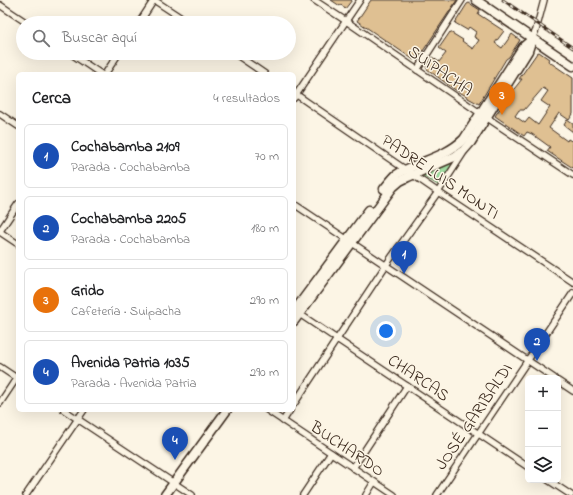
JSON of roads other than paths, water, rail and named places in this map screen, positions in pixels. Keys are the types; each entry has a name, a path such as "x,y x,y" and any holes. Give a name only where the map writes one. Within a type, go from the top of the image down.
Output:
{"main road":[{"path":"476,0 573,66"},
{"path":"296,313 393,186 449,155 464,139 483,115 528,51 532,39"},
{"path":"350,241 392,179 406,169 449,155 459,154 470,142 483,115"},
{"path":"165,495 172,481 220,412"},
{"path":"158,495 172,481 225,412"}],"street":[{"path":"144,16 154,0 178,16"},
{"name":"SUIPACHA","path":"314,0 573,175"},
{"path":"296,94 360,0"},
{"path":"417,70 462,0"},
{"path":"532,39 544,0"},
{"path":"0,5 16,16"},
{"path":"80,60 98,72"},
{"path":"106,72 114,60"},
{"path":"244,60 262,72"},
{"name":"PADRE LUIS MONTI","path":"296,96 573,282"},
{"path":"0,114 16,125"},
{"path":"296,401 386,265 438,192 470,142"},
{"path":"449,155 455,166"},
{"path":"296,205 550,375"},
{"path":"16,207 0,232 16,243"},
{"name":"JOSÉ GARIBALDI","path":"438,495 573,293"},
{"name":"CHARCAS","path":"296,315 337,339 525,464"},
{"path":"0,367 16,377"},
{"path":"0,403 16,381"},
{"path":"561,383 573,391"},
{"path":"353,468 407,386"},
{"path":"67,412 192,495"},
{"path":"26,495 83,412"},
{"name":"BUCHARDO","path":"270,412 394,495"},
{"path":"283,420 289,412"},
{"path":"303,495 331,453"},
{"path":"366,495 374,482"},
{"path":"552,483 570,495"}],"railway":[{"path":"503,0 573,48"}],"place":[{"name":"Grido","path":"502,115"},
{"name":"Cochabamba 2109","path":"404,274"},
{"name":"Cochabamba 2205","path":"537,361"},
{"name":"Avenida Patria 1035","path":"175,460"}]}
